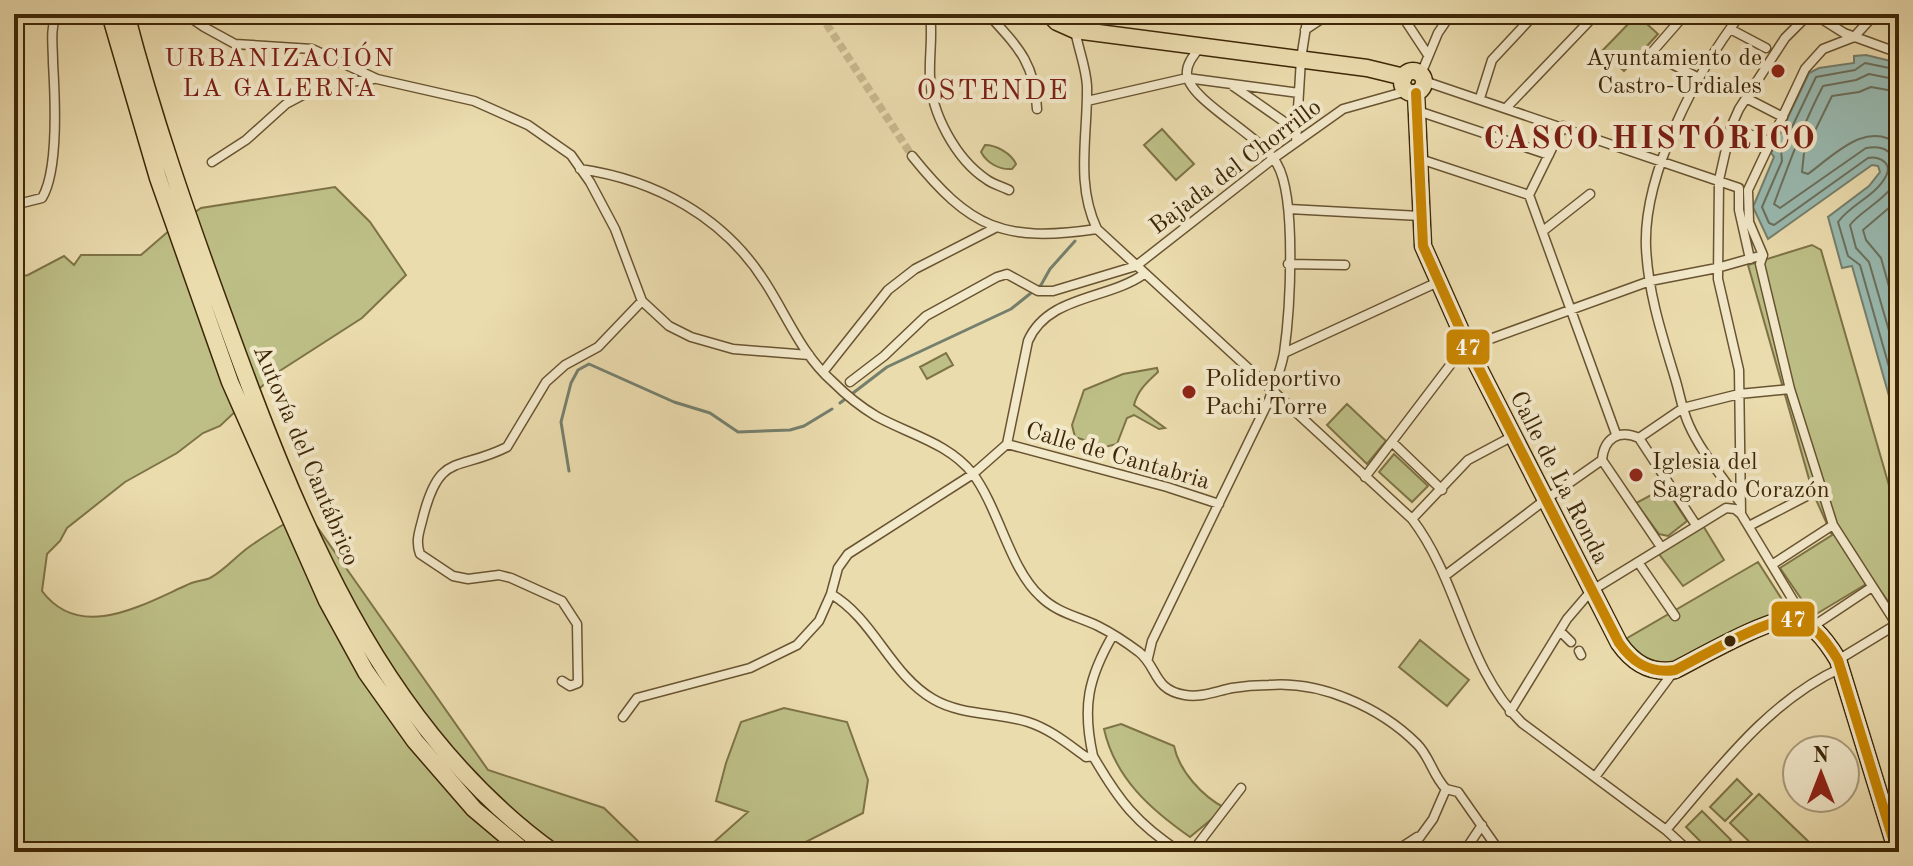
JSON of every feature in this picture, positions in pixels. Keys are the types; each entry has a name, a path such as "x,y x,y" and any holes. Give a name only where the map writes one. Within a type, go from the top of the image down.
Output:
{"highway":[{"name":"Autovía del Cantábrico","path":"110,14 158,178 230,382 327,601 366,672 415,741 474,809 525,852"},
{"name":"Autovía del Cantábrico","path":"126,14 172,174 247,380 341,595 378,662 425,728 471,782 530,836 553,852"},
{"path":"1049,14 1057,22 1075,30 1382,70 1415,83"},
{"name":"Calle de La Ronda","path":"1415,83 1423,246 1438,282 1591,591 1630,658 1652,670 1675,670"},
{"path":"1675,670 1776,621 1804,623 1823,638 1840,664 1897,852"}],"street":[{"path":"14,205 42,198 51,176 54,80 51,36 56,14"},
{"path":"185,14 235,44 312,49 377,79 454,95 502,112 553,140 571,155 615,229 642,301 669,326 713,345 809,355"},
{"path":"930,14 933,43 931,92 944,128 973,167 986,179 1009,190"},
{"path":"988,14 1031,67 1037,109"},
{"path":"997,23 1008,14"},
{"path":"1296,142 1301,59 1308,14"},
{"path":"1305,30 1329,14"},
{"path":"1401,14 1428,55"},
{"path":"1451,14 1441,26 1415,83 1480,98 1739,188 1739,210 1750,259"},
{"path":"1480,98 1492,60 1535,14"},
{"path":"1507,107 1596,14"},
{"path":"1741,514 1739,370 1717,268 1719,180 1731,127 1771,50 1785,38 1796,18 1811,14 1854,37 1899,53"},
{"path":"1666,830 1763,719 1898,626 1833,525 1820,489 1790,389 1760,264 1763,255 1749,222 1747,198 1805,69 1823,49 1854,37 1875,14"},
{"path":"1886,14 1899,21"},
{"path":"1738,15 1732,30 1686,101 1652,191 1646,245 1657,322 1689,426 1739,501"},
{"path":"1681,19 1653,51 1699,78"},
{"path":"1075,30 1087,80 1086,202 1097,229 1412,519 1446,575 1493,690 1510,712 1666,830 1690,852"},
{"path":"1732,30 1771,50"},
{"path":"1200,46 1187,67 1187,78 1194,90 1264,147 1274,158 1286,187 1289,209 1284,353 1272,391 1152,641 1148,658 1150,668 1161,684 1185,695 1277,684 1332,693 1359,703 1417,744 1438,781 1446,789 1458,792 1500,852"},
{"path":"1087,101 1187,78 1299,93"},
{"path":"212,162 246,140 286,104 303,95 325,85 377,79"},
{"name":"Bajada del Chorrillo","path":"1136,266 1274,158 1343,109 1415,83"},
{"path":"1229,84 1296,130"},
{"path":"1746,98 1783,117"},
{"path":"1417,111 1549,155"},
{"path":"1563,126 1529,195 1616,434"},
{"path":"1731,127 1771,142"},
{"path":"912,156 946,196 972,217 995,228 1067,234 1097,229"},
{"path":"1420,159 1529,195"},
{"path":"580,169 656,189 717,226 752,262 809,355 831,381 872,414 948,450 973,474 1036,593 1050,605 1098,626 1148,658"},
{"path":"1543,231 1590,194"},
{"path":"1289,209 1420,216"},
{"path":"823,372 888,290 915,269 995,228"},
{"path":"1365,477 1457,356 1468,347 1650,281 1763,255"},
{"path":"1288,264 1345,265"},
{"path":"850,382 884,356 926,316 981,284 1007,274 1034,289 1053,291 1136,266"},
{"path":"623,717 637,698 750,668 797,645 819,621 838,568 848,554 973,474 1007,444 1028,341 1034,328 1057,309 1129,285 1144,274"},
{"path":"1284,353 1438,282"},
{"path":"562,681 570,686 578,683 579,635 575,618 562,601 499,575 468,579 453,576 420,554 417,537 428,498 439,477 455,465 507,447 546,382 565,365 598,347 642,301"},
{"path":"1639,438 1683,408 1739,394 1790,389"},
{"path":"1446,575 1602,460 1607,442 1616,434 1639,438 1696,525"},
{"path":"1412,519 1468,460 1513,436"},
{"path":"1392,442 1442,490"},
{"name":"Calle de Cantabria","path":"1007,444 1154,483 1219,504"},
{"path":"1602,460 1661,547"},
{"path":"1749,526 1820,489"},
{"path":"1510,712 1560,631 1591,591 1726,508 1735,509 1741,514 1773,564 1804,623 1872,587"},
{"path":"1773,564 1833,525"},
{"path":"1638,562 1675,616"},
{"path":"831,594 856,614 908,678 932,699 967,712 1030,722 1064,740 1086,757 1093,756"},
{"path":"1560,631 1571,642"},
{"path":"1113,635 1095,668 1089,690 1086,716 1093,756 1118,800 1147,828 1180,852"},
{"path":"1595,777 1675,670"},
{"path":"1192,852 1241,788"},
{"path":"1409,852 1433,819 1446,789"},
{"path":"1464,852 1482,825"},
{"path":"1394,852 1421,835"}],"green space":[{"path":"1637,15 1658,34 1624,71 1602,51"},
{"path":"1162,129 1194,164 1176,180 1144,145"},
{"path":"985,145 1003,150 1016,164 1012,169 994,165 981,152"},
{"path":"335,187 370,222 406,275 362,318 275,374 220,426 203,433 177,453 125,482 67,528 47,554 42,591 57,606 74,614 93,617 112,615 210,578 249,547 306,511 488,770 604,808 646,849 713,843 748,812 716,801 741,722 784,708 847,722 868,780 863,813 786,852 14,852 14,278 28,275 64,256 74,265 81,255 141,255 201,208"},
{"path":"1812,245 1821,250 1899,520 1899,617 1873,580 1813,616 1780,568 1832,535 1813,493 1748,265"},
{"path":"946,353 953,365 927,379 920,367"},
{"path":"1157,368 1158,372 1140,391 1134,405 1165,428 1159,429 1134,415 1127,418 1117,444 1105,447 1075,437 1072,425 1084,390 1123,374"},
{"path":"1347,404 1386,441 1367,464 1327,425"},
{"path":"1394,454 1428,486 1412,502 1379,472"},
{"path":"1663,484 1687,521 1668,536 1659,534 1636,503 1657,492 1656,489"},
{"path":"1702,524 1724,560 1683,586 1656,550"},
{"path":"1758,562 1783,601 1783,608 1671,665 1644,659 1624,640"},
{"path":"1420,640 1469,680 1447,706 1399,667"},
{"path":"1121,724 1174,746 1181,765 1193,782 1225,808 1190,837 1161,815 1136,791 1116,763 1104,729"},
{"path":"1737,779 1752,794 1725,821 1710,807"},
{"path":"1759,794 1809,842 1799,852 1760,852 1730,823"},
{"path":"1702,811 1731,840 1719,852 1711,852 1686,827"}],"water":[{"path":"1866,55 1899,63 1899,175 1896,185 1899,189 1899,431 1852,266 1842,268 1828,217 1869,186 1880,172 1878,166 1872,165 1768,239 1753,207 1774,157 1771,153 1809,73 1819,68 1854,63 1854,56"}],"waterway":[{"path":"840,403 887,367 1011,309 1041,285 1050,269 1075,241"},
{"path":"569,471 561,422 571,383 578,370 589,364 674,402 710,413 738,432 790,430 804,426 832,409"}],"tunnel":[{"path":"820,14 912,156"}],"transit line":[{"name":"47","path":"1416,93 1423,246 1468,347 1619,643 1643,666 1666,671 1675,670 1769,624 1794,619 1808,624 1838,660 1897,852"}],"place":[{"name":"Ayuntamiento de Castro-Urdiales","path":"1778,71"},
{"name":"Polideportivo Pachi Torre","path":"1189,392"},
{"name":"Iglesia del Sagrado Corazón","path":"1636,475"}],"district":[{"name":"URBANIZACIÓN LA GALERNA","path":"280,72"},
{"name":"OSTENDE","path":"993,89"},
{"name":"CASCO HISTÓRICO","path":"1650,137"}]}
